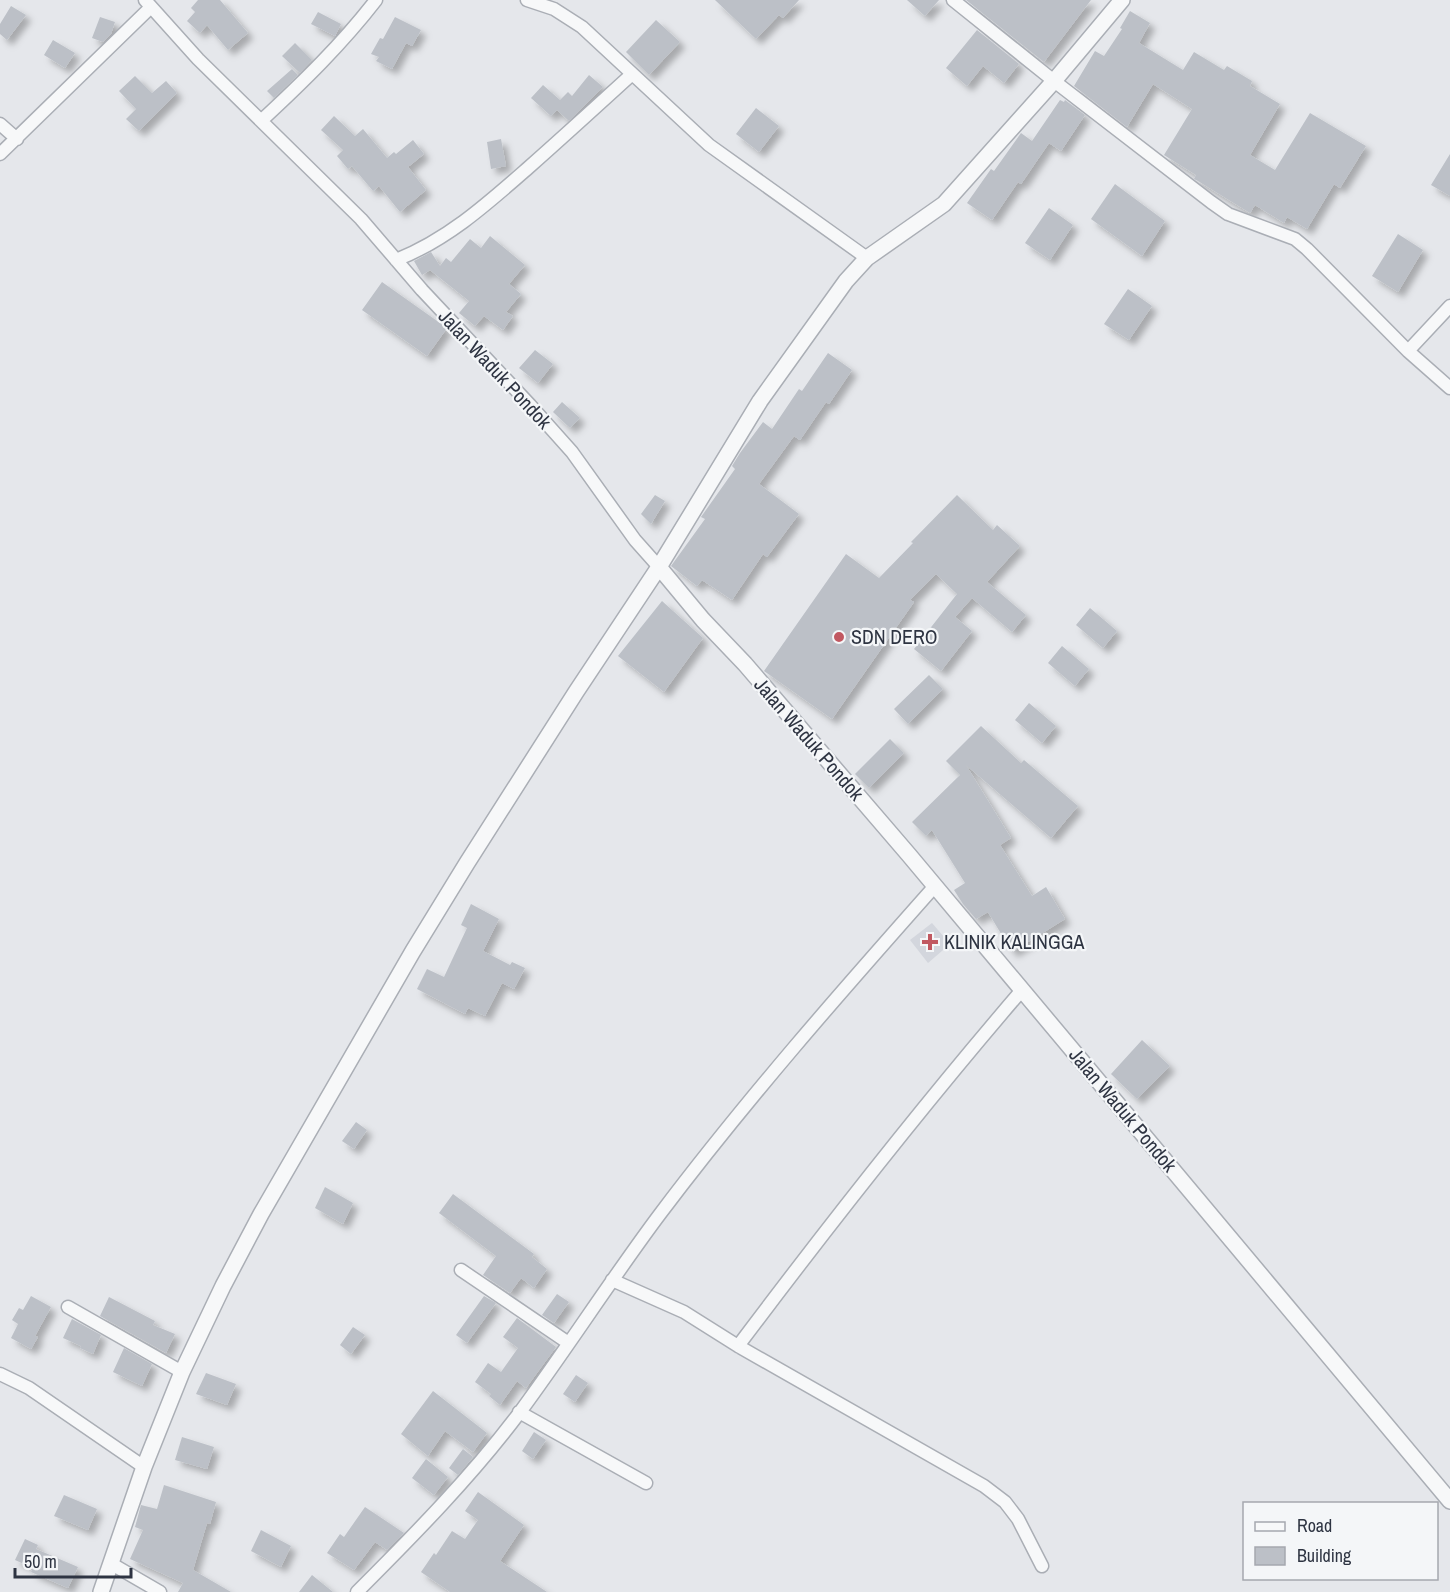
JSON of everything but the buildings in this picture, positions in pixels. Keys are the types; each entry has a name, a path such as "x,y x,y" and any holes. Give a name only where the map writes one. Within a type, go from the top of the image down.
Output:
{"street":[{"path":"262,120 349,35 376,0"},
{"path":"527,0 554,9 582,27 709,145 867,258"},
{"path":"953,0 1053,81 1228,214 1294,239 1307,249 1408,351 1450,388"},
{"path":"101,1592 144,1467 182,1372 261,1214 413,951 569,702 659,567 760,401 846,281 867,258 944,204 1122,0"},
{"path":"0,154 148,4"},
{"name":"Jalan Waduk Pondok","path":"148,4 198,59 361,219 572,452 635,540 703,620 753,673 1022,990 1450,1501"},
{"path":"396,260 420,250 472,215 632,75"},
{"path":"0,124 17,139"},
{"path":"1408,351 1450,306"},
{"path":"357,1592 425,1522 519,1412 612,1280 718,1141 839,995 934,887"},
{"path":"738,1346 798,1266 956,1067 1022,990"},
{"path":"462,1270 567,1342"},
{"path":"612,1280 684,1312 738,1346 984,1486 1005,1502 1018,1519 1042,1566"},
{"path":"68,1307 182,1372"},
{"path":"0,1374 29,1388 144,1467"},
{"path":"519,1412 646,1483"},
{"path":"110,1563 160,1592"}],"shaded area":[{"name":"KLINIK KALINGGA","path":"932,923 950,944 928,963 910,940"}],"place":[{"name":"SDN DERO","path":"839,637"},
{"name":"KLINIK KALINGGA","path":"930,942"}]}
